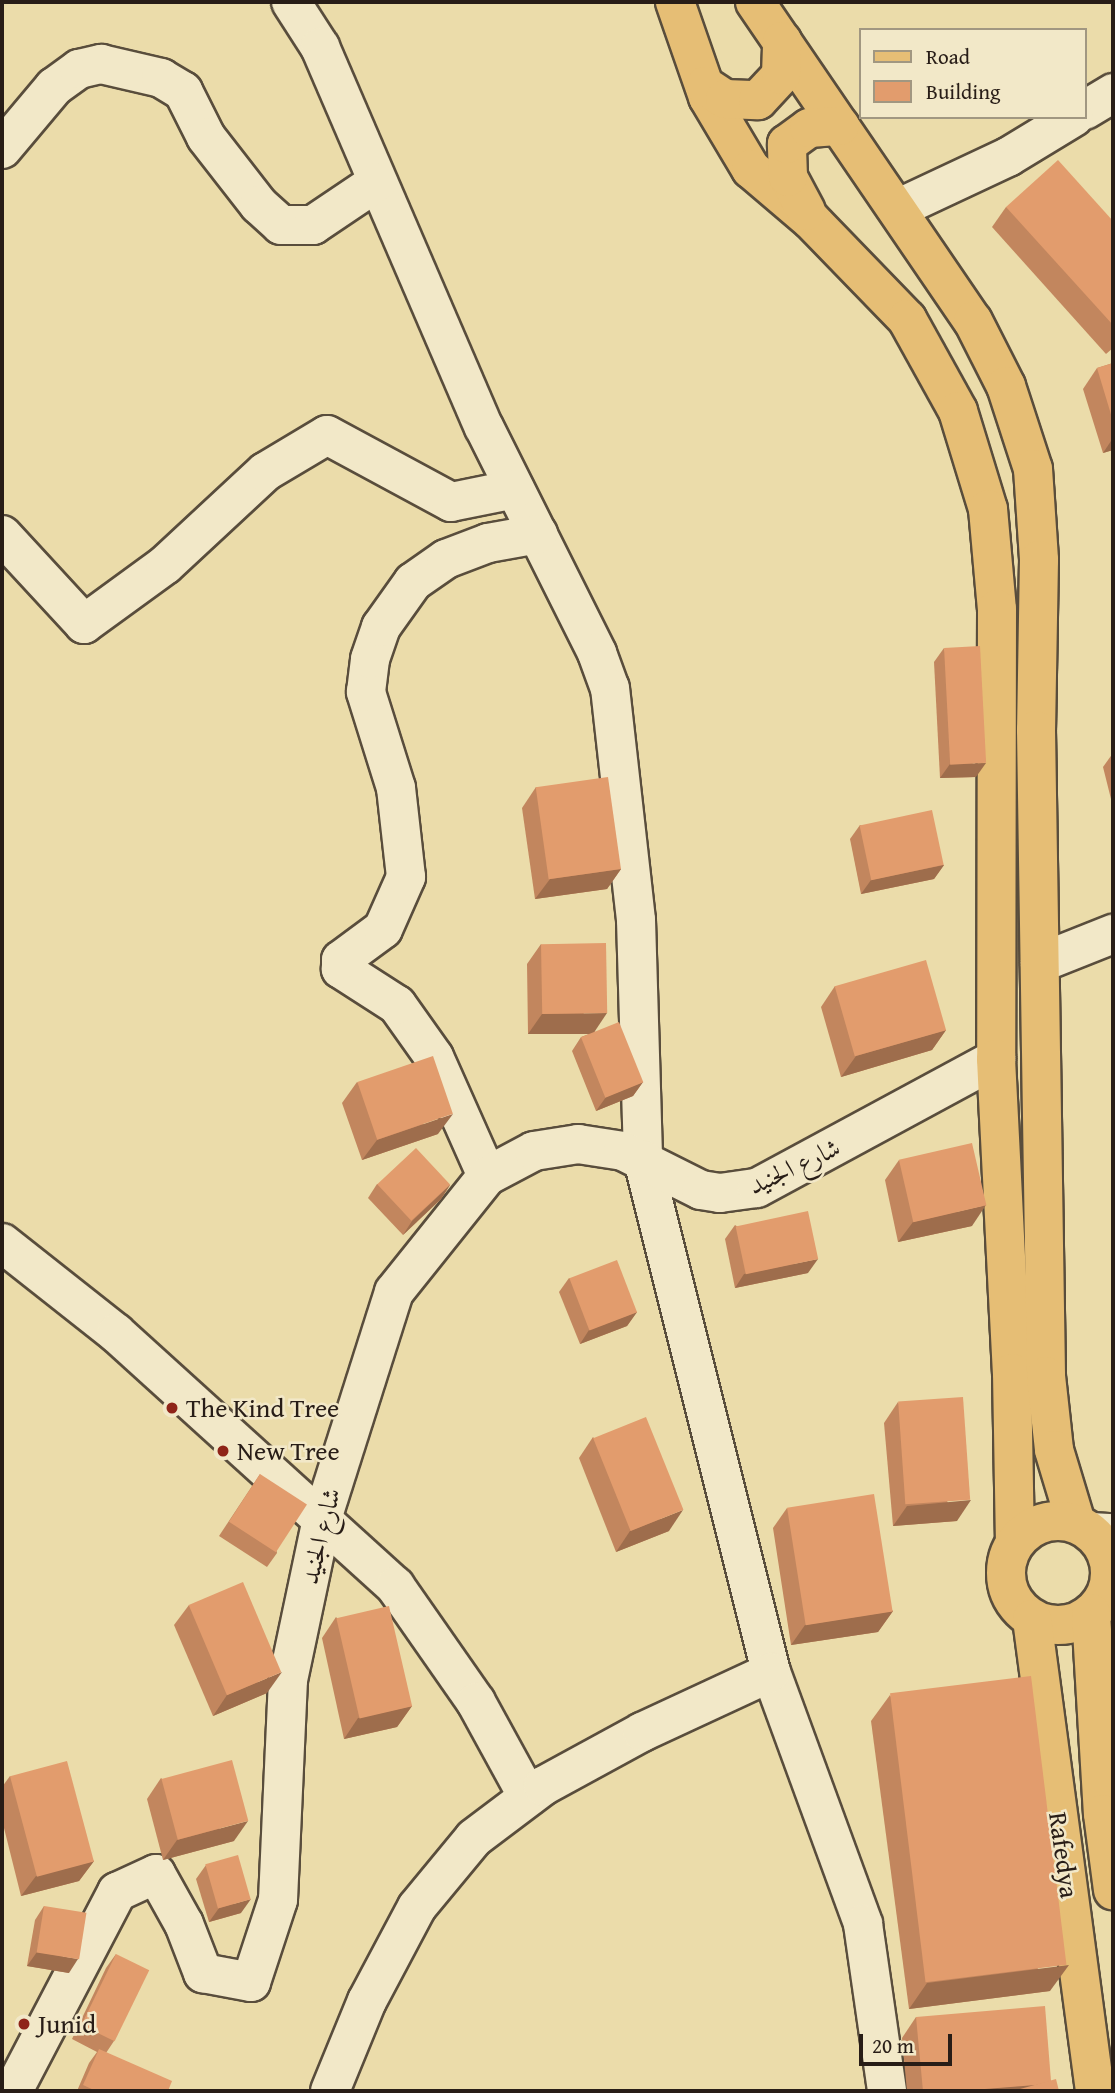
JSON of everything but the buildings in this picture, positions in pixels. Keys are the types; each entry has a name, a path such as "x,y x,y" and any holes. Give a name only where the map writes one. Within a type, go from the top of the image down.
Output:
{"main road":[{"path":"675,2 705,86 751,169 811,220 907,319 958,411 988,509 997,609 996,1059 1012,1373 1014,1543 1006,1577 1010,1593 1032,1619 1066,1625 1103,1601 1110,1562 1054,1450 1046,1376 1040,963 1039,560 1033,469 1006,386 973,321 755,2"},
{"path":"705,86 725,99 758,100 781,75 782,41"},
{"path":"811,220 788,177 787,144 809,128 840,126"},
{"path":"1014,1543 1042,1523 1094,1530"},
{"name":"Rafedya","path":"1103,1601 1103,1814 1113,1890"},
{"name":"Rafedya","path":"1032,1619 1095,2091"}],"street":[{"path":"291,2 320,47 377,182 515,489 603,665 610,688 636,920 643,1160 771,1672 863,1924 887,2091"},
{"path":"2,149 61,81 79,69 101,64 151,75 183,91 206,137 259,205 281,225 313,225 377,182"},
{"path":"1087,109 1113,93"},
{"path":"897,209 1008,158 1071,119"},
{"path":"2,536 84,624 165,565 265,472 327,435 451,502 515,489"},
{"path":"487,1176 434,1057 397,1004 341,969 341,960 383,929 406,877 396,788 366,692 381,627 413,582 446,559 488,543 538,534"},
{"path":"1040,963 1113,934"},
{"name":"شارع الجنيد","path":"13,2091 117,1892 156,1874 184,1924 203,1973 251,1982 278,1900 288,1680 322,1519 389,1302 487,1176 523,1156 556,1146 601,1146 643,1160 701,1190 739,1192 757,1188 996,1059"},
{"path":"2,1243 116,1333 395,1586 476,1702 528,1797"},
{"path":"330,2091 367,2001 417,1907 474,1838 528,1797 642,1732 771,1672"}],"place":[{"name":"The Kind Tree","path":"172,1408"},
{"name":"New Tree","path":"223,1451"},
{"name":"Junid","path":"24,2024"}]}
